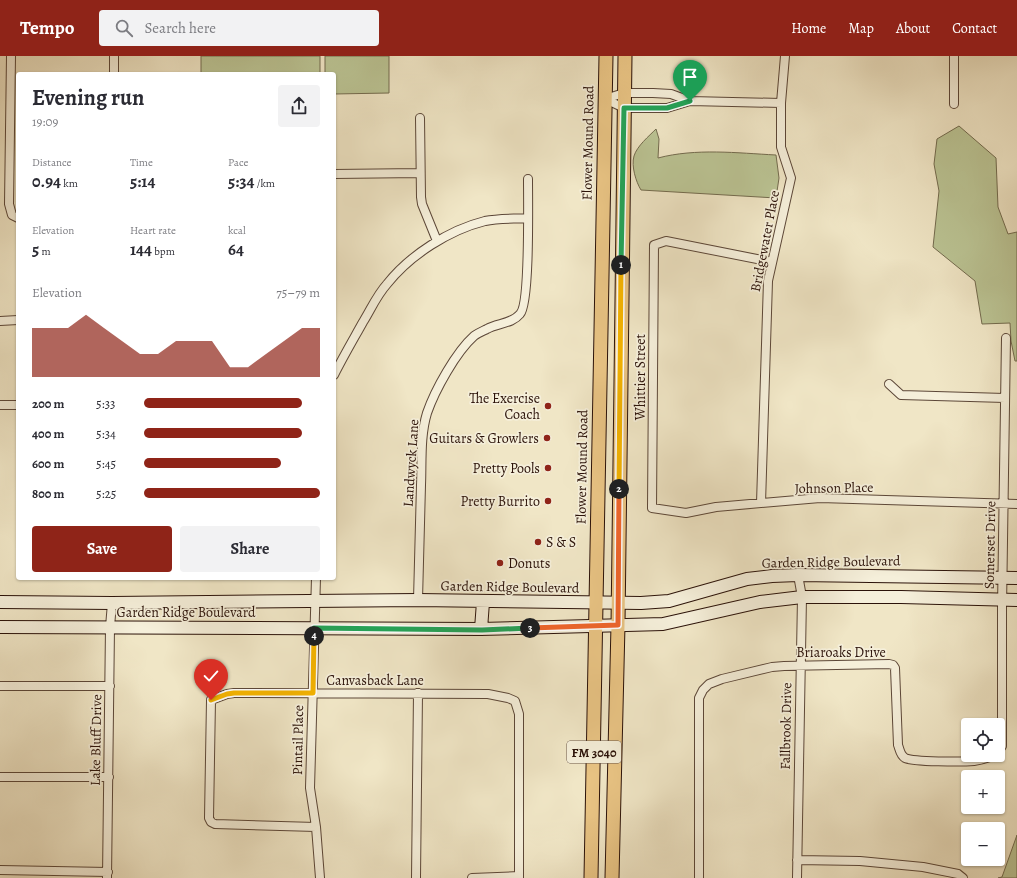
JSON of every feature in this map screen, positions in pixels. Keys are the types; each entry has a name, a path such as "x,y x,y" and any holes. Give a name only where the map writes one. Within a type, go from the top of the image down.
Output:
{"main road":[{"name":"Flower Mound Road","path":"591,878 606,56"},
{"name":"FM 3040","path":"612,878 618,625 625,56"},
{"name":"Garden Ridge Boulevard","path":"0,602 112,603 418,600 641,603 669,601 747,579 772,576 798,575 1017,578"},
{"name":"Garden Ridge Boulevard","path":"0,627 482,630 663,624 760,602 802,597 901,597 1017,600"},
{"path":"482,630 483,602"}],"street":[{"path":"11,56 9,204 15,217"},
{"path":"114,56 114,72"},
{"name":"Bridgewater Place","path":"761,504 768,281 791,178 781,147 780,103 785,56"},
{"path":"954,56 954,104"},
{"path":"605,99 624,93 671,94 690,101"},
{"path":"605,99 624,108 667,108 690,101 780,103"},
{"path":"420,118 420,173 422,204 437,241"},
{"path":"336,174 420,173"},
{"name":"Landwyck Lane","path":"418,600 424,423 427,413 445,376 462,350 475,336 493,326 506,323 520,315 524,306 527,270 528,179"},
{"path":"336,371 345,352 387,283 408,262 437,241 461,229 485,221 528,218"},
{"name":"Whittier Street","path":"652,508 654,245 666,241 772,262"},
{"path":"0,321 16,320"},
{"name":"Somerset Drive","path":"1002,718 1002,600 1006,338"},
{"path":"889,384 901,395 1005,398"},
{"path":"0,405 16,405"},
{"name":"Johnson Place","path":"652,508 686,513 716,508 820,498 1017,504"},
{"name":"Fallbrook Drive","path":"797,878 802,597 798,575"},
{"name":"Pintail Place","path":"316,580 310,788 316,827 320,878"},
{"name":"Lake Bluff Drive","path":"108,875 110,627 112,603"},
{"name":"Briaroaks Drive","path":"699,878 699,698 708,684 758,670 784,666 893,665 895,668 898,745 900,754 906,758 916,760 961,761"},
{"path":"0,686 110,686"},
{"name":"Canvasback Lane","path":"316,827 215,824 211,822 211,700 234,693 488,694 508,698 515,701 519,714 519,877"},
{"path":"416,878 418,693"},
{"path":"0,778 109,778"},
{"path":"797,860 860,861 923,867 958,874 963,878"},
{"path":"0,870 108,875"},
{"path":"472,878 519,877"}],"green space":[{"path":"201,56 320,56 320,72 201,72"},
{"path":"325,56 389,56 389,93 336,94 336,72 325,72"},
{"path":"959,126 996,158 998,207 1008,234 1017,232 1017,361 1015,361 1011,341 1010,323 982,324 975,281 933,247 939,191 934,164 937,139"},
{"path":"656,129 659,139 658,158 702,152 732,152 776,155 779,178 776,198 641,190 634,174 633,160 640,145"},
{"path":"1017,835 1017,878 998,878 1002,877"}],"place":[{"name":"The Exercise Coach","path":"548,406"},
{"name":"Guitars & Growlers","path":"547,438"},
{"name":"Pretty Pools","path":"548,468"},
{"name":"Pretty Burrito","path":"548,501"},
{"name":"S & S","path":"538,542"},
{"name":"Donuts","path":"500,563"}],"route":[{"path":"211,700 234,693 313,693 314,628 482,630 618,625 621,255 624,108 667,108 690,101"}]}
